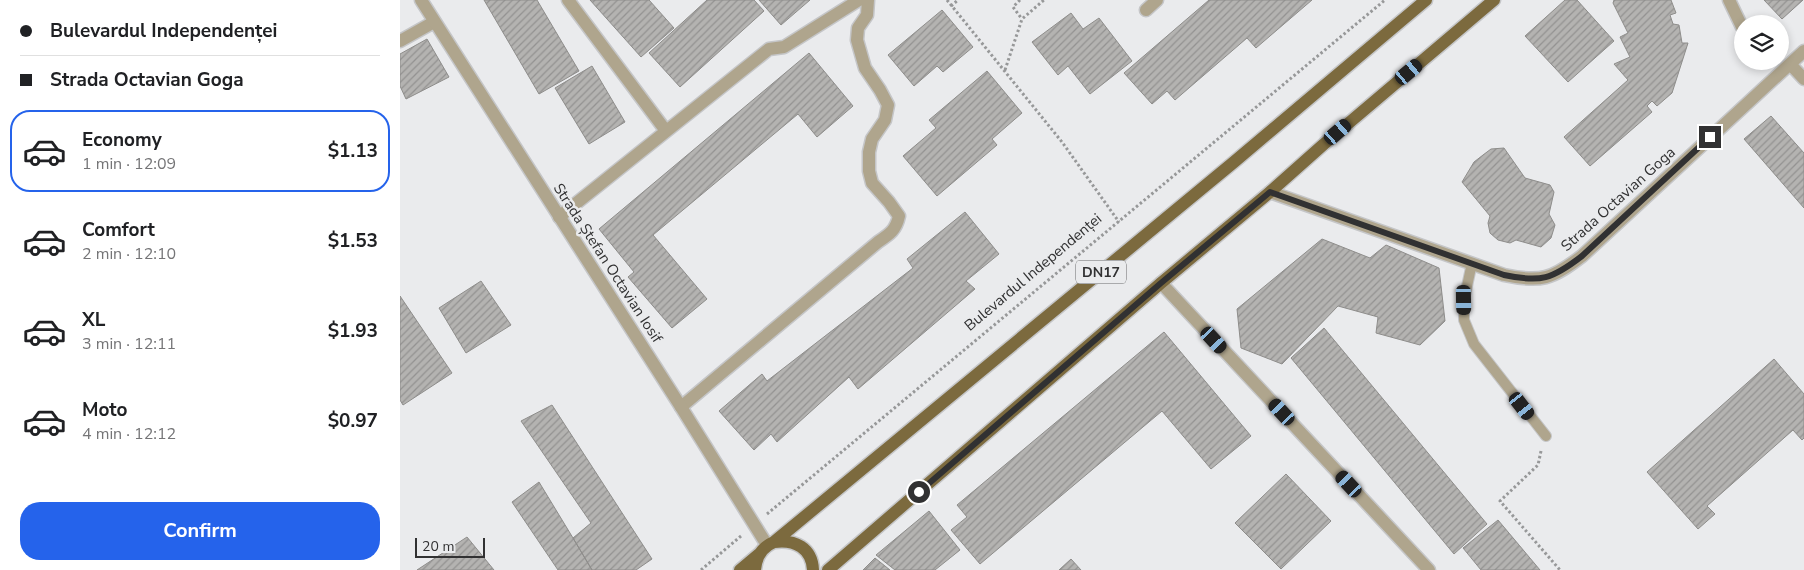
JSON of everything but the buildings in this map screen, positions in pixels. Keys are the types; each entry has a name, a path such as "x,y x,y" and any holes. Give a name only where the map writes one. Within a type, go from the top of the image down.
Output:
{"main road":[{"name":"DN17","path":"740,570 1234,162 1426,0"},
{"name":"DN17","path":"828,570 1161,283 1494,0"},
{"path":"755,570 755,563 766,547 790,541 796,542 805,548 811,558 813,570"}],"street":[{"name":"Strada Ștefan Octavian Iosif","path":"421,0 681,407 766,547"},
{"path":"568,0 666,131"},
{"path":"559,217 769,49 784,47 859,0"},
{"path":"681,407 897,227 899,216 872,183 868,171 872,139 885,120 888,105 865,68 857,40 858,28 866,15 868,0"},
{"path":"1146,10 1157,0"},
{"path":"1729,0 1736,15"},
{"path":"400,41 434,22"},
{"name":"Strada Octavian Goga","path":"1789,60 1804,51"},
{"name":"Strada Octavian Goga","path":"1270,192 1504,275 1524,279 1546,278 1562,271 1582,256 1776,70"},
{"path":"1789,70 1804,79"},
{"path":"1161,283 1429,570"}],"lane":[{"path":"1472,263 1464,300 1464,320 1474,344 1546,436"}],"path":[{"path":"947,0 1062,142 1120,222"},
{"path":"951,6 958,0"},
{"path":"1020,0 1012,7 1022,19"},
{"path":"1005,71 1022,19 1044,0"},
{"name":"Bulevardul Independenței","path":"701,570 1386,0"},
{"path":"1546,436 1538,466 1500,501 1560,570"}],"route":[{"path":"919,492 1161,283 1270,192 1504,275 1524,279 1546,278 1562,271 1582,256 1710,137"}]}
